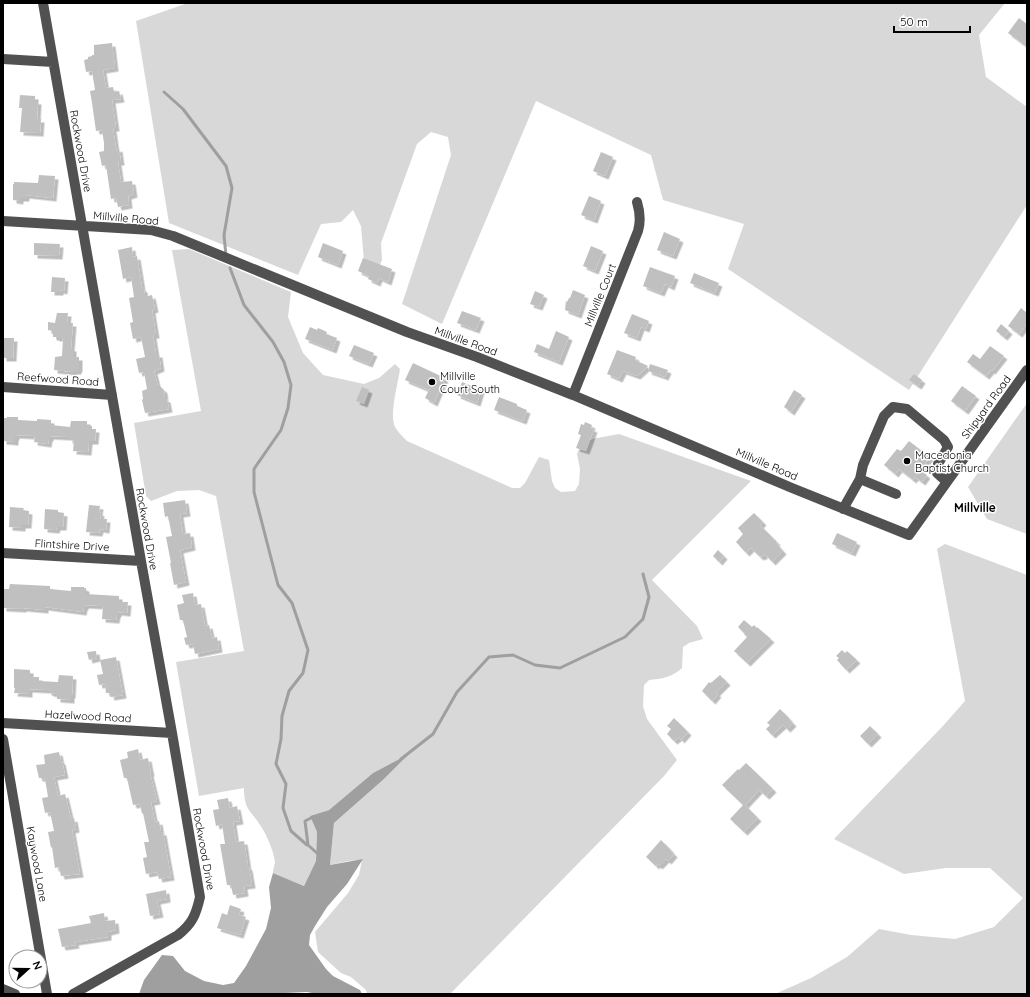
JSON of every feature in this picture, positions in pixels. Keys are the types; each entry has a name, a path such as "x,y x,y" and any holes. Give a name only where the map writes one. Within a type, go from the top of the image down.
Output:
{"street":[{"name":"Rockwood Drive","path":"43,3 200,898 192,921 178,935 73,994"},
{"path":"3,59 53,62"},
{"name":"Millville Court","path":"573,395 638,231 640,212 637,202"},
{"name":"Millville Road","path":"3,221 151,230 173,236 407,332 477,357 573,395 843,509 909,535"},
{"name":"Shipyard Road","path":"909,535 1027,370"},
{"name":"Reefwood Road","path":"3,387 112,395"},
{"path":"843,509 860,479 863,465 884,416 894,407 907,409 944,440 948,447 938,464 937,473 946,482"},
{"path":"860,479 896,494"},
{"name":"Flintshire Drive","path":"3,553 141,561"},
{"name":"Hazelwood Road","path":"3,723 172,733"},
{"name":"Kaywood Lane","path":"3,739 47,994"},
{"path":"3,989 15,994"}],"shaded area":[{"path":"188,3 1005,3 979,35 986,77 1027,107 1027,205 909,390 728,269 744,224 663,200 651,155 536,101 442,324 402,304 451,155 448,137 431,132 417,144 381,243 382,260 375,276 364,261 361,226 353,210 341,222 321,224 298,275 169,223 136,21"},
{"path":"189,249 291,292 288,317 303,353 323,375 364,384 379,378 395,364 400,369 394,399 393,421 395,427 402,436 407,441 512,488 520,488 525,483 539,457 549,460 552,481 555,488 561,492 575,491 579,484 580,469 577,454 580,447 592,439 619,434 751,481 652,580 697,626 703,639 689,643 683,647 682,668 675,674 649,680 644,685 643,706 647,719 677,760 664,776 450,994 367,994 366,990 351,977 341,973 318,952 315,932 348,893 359,875 362,860 330,865 334,823 384,779 408,755 373,773 329,810 310,816 317,832 316,861 304,886 273,873 275,859 272,849 262,829 246,805 244,788 199,796 176,662 244,651 216,496 199,490 177,491 151,501 146,496 134,423 201,411 172,250"},
{"path":"1027,403 1027,534 987,519 968,487"},
{"path":"945,544 1027,575 1027,994 775,994 811,978 847,957 879,929 911,935 955,939 994,927 1023,898 990,868 946,868 904,874 834,839 942,727 965,701 937,549"},
{"path":"409,754 384,779 334,823 330,865 363,859 347,884 327,907 310,935 309,945 326,969 333,976 360,990 362,994 317,994 307,992 283,994 139,994 144,980 162,955 173,956 185,971 204,981 223,985 234,983 246,966 266,929 271,908 269,887 273,873 304,886 316,861 317,832 310,816 329,810 373,773"}],"building":[{"path":"1019,18 1027,24 1027,47 1008,33"},
{"path":"112,43 115,68 103,70 106,88 113,87 114,92 119,91 121,99 112,100 116,128 113,128 116,149 119,148 121,162 118,162 121,182 132,181 134,194 128,196 129,205 118,207 116,198 111,199 106,165 102,166 99,152 104,151 104,143 102,130 96,131 90,91 95,90 92,71 86,72 84,60 94,55 94,45"},
{"path":"20,95 35,96 35,101 38,101 37,119 41,119 40,133 20,132 22,108 19,108"},
{"path":"601,152 613,157 605,176 593,171"},
{"path":"39,175 55,176 53,198 26,195 26,198 20,198 20,201 13,200 14,182 38,183"},
{"path":"589,196 601,201 594,220 581,215"},
{"path":"664,232 680,239 673,256 657,250"},
{"path":"34,243 60,244 59,256 34,255"},
{"path":"323,243 343,251 338,265 318,257"},
{"path":"591,246 603,251 595,271 583,266"},
{"path":"132,247 133,257 137,256 142,287 145,295 152,295 155,309 152,310 156,335 153,335 156,354 159,354 161,368 154,371 158,387 161,387 164,390 165,399 167,399 169,409 145,413 142,400 142,391 147,389 144,372 139,373 136,359 145,357 141,337 133,339 130,323 133,322 129,298 134,297 131,277 123,279 118,250"},
{"path":"363,258 392,269 388,282 379,278 377,283 368,279 369,276 358,271"},
{"path":"650,267 675,276 671,287 665,284 661,293 643,286"},
{"path":"694,273 719,283 715,293 690,283"},
{"path":"52,277 65,278 64,291 60,290 60,292 51,292"},
{"path":"573,290 585,295 578,315 565,310 566,301 567,302 570,298"},
{"path":"535,291 544,295 539,307 530,304"},
{"path":"1021,308 1027,313 1027,323 1019,334 1008,326"},
{"path":"462,311 481,318 476,330 457,323"},
{"path":"57,313 68,313 67,323 73,323 71,348 73,348 73,357 79,357 78,371 73,372 54,370 55,357 62,356 63,338 53,337 53,331 48,330 48,322 55,323"},
{"path":"632,314 649,321 646,329 641,327 637,338 624,333"},
{"path":"1001,324 1009,331 1004,337 996,331"},
{"path":"310,327 317,330 318,328 327,332 326,334 337,338 333,350 305,339"},
{"path":"556,331 569,337 559,362 534,352 537,344 549,349"},
{"path":"3,338 14,338 13,358 3,358"},
{"path":"354,345 374,353 369,364 349,356"},
{"path":"990,346 1004,356 986,376 967,362 973,354 980,359"},
{"path":"617,350 636,357 635,360 648,366 637,376 623,371 619,379 607,374"},
{"name":"Millville Court South","path":"413,363 445,378 434,403 425,398 429,390 405,380"},
{"path":"650,364 668,370 665,377 648,371"},
{"path":"914,374 922,380 918,386 909,380"},
{"path":"462,382 481,390 477,403 457,395"},
{"path":"962,386 976,396 965,411 951,401"},
{"path":"362,387 369,390 364,404 356,401"},
{"path":"794,390 802,395 791,412 784,407"},
{"path":"499,397 517,404 517,406 527,410 523,421 494,410"},
{"path":"18,417 18,420 51,420 51,425 70,427 71,421 87,421 87,426 92,426 92,429 96,429 95,441 89,441 88,452 73,451 74,440 69,440 69,437 50,436 48,444 34,442 35,436 16,435 15,442 3,441 3,418"},
{"path":"585,422 592,425 591,428 594,429 586,451 576,448 581,435 578,434 581,424 584,425"},
{"name":"Macedonia Baptist Church","path":"909,441 930,457 920,470 927,475 922,482 915,477 913,480 899,469 895,474 884,465 897,449 901,451"},
{"path":"185,500 187,513 180,514 183,534 190,533 192,547 180,550 186,582 174,585 166,537 172,536 168,516 165,517 163,503"},
{"path":"89,505 100,506 100,519 107,519 106,530 100,529 99,533 86,532"},
{"path":"10,507 24,508 23,510 29,511 28,525 22,525 22,528 9,527"},
{"path":"45,509 58,510 58,512 64,513 63,527 57,527 56,530 44,529"},
{"path":"754,513 763,522 760,525 777,542 776,543 783,551 772,562 765,554 760,557 751,548 746,553 736,542 743,534 738,528"},
{"path":"837,533 857,542 852,553 832,544"},
{"path":"718,550 724,556 719,562 713,556"},
{"path":"10,584 50,586 50,589 71,591 71,587 84,587 86,588 86,594 119,596 119,602 128,602 127,613 118,612 116,620 102,619 103,606 85,605 83,612 45,607 45,610 3,608 3,589 9,589"},
{"path":"193,593 195,605 201,604 205,626 209,625 212,638 217,637 219,649 195,654 193,644 186,645 184,638 187,637 183,620 180,620 177,605 184,603 182,595"},
{"path":"744,620 752,627 754,625 757,627 771,639 747,663 734,651 747,637 738,627"},
{"path":"842,650 845,653 847,651 857,660 846,670 837,660 839,658 836,656"},
{"path":"96,651 97,658 89,660 87,652"},
{"path":"116,657 123,695 111,697 110,693 106,693 105,684 99,685 97,675 103,674 100,660"},
{"path":"14,669 30,670 30,677 39,677 39,681 58,682 59,675 73,676 71,700 57,699 57,694 50,693 48,690 29,689 29,694 14,693"},
{"path":"720,675 727,682 716,693 718,694 712,701 702,691 709,682 712,682"},
{"path":"780,709 793,723 787,729 783,725 772,735 766,729 770,725 767,723"},
{"path":"674,718 688,732 681,740 679,737 674,741 667,734 671,729 667,726"},
{"path":"870,726 878,734 868,744 860,736"},
{"path":"138,749 140,760 148,758 157,801 151,802 155,822 159,821 161,832 163,832 171,877 159,879 157,872 146,874 143,858 147,857 144,842 149,842 143,813 142,814 140,804 133,805 127,778 124,778 120,760 128,758 127,752"},
{"path":"59,752 65,775 54,777 58,796 65,794 71,819 74,818 76,829 72,830 80,874 61,876 59,867 55,868 48,832 54,831 50,812 45,813 42,798 48,797 45,779 42,780 42,778 39,778 36,765 45,764 44,755"},
{"path":"746,763 773,789 766,796 759,790 745,805 758,818 744,832 730,819 743,805 722,785"},
{"path":"228,798 230,808 237,806 240,821 233,822 236,842 244,841 252,885 244,886 245,893 233,895 231,885 227,885 220,844 225,844 222,824 216,826 213,810 219,809 217,800"},
{"path":"661,840 674,854 668,861 666,859 659,866 657,864 656,866 646,857"},
{"path":"166,890 167,899 157,901 160,914 150,916 146,894"},
{"path":"230,905 241,909 239,915 246,917 240,935 217,928 222,913 227,915"},
{"path":"104,913 105,921 115,920 116,930 108,932 108,937 75,942 76,945 62,947 58,929 91,923 89,916"}],"waterway":[{"path":"164,92 183,109 226,166 232,188 224,235 226,256"},
{"path":"230,268 244,305 273,342 284,362 291,385 288,408 281,430 254,469 254,492 278,585 292,603 308,650 303,673 289,691 282,716 281,739 276,764 286,784 283,808 291,831 307,845"},
{"path":"401,759 433,734 457,692 489,657 513,655 535,665 560,668 625,637 643,619 649,597 643,574"},
{"path":"313,817 305,821 308,845 318,854"}],"place":[{"name":"Millville Court South","path":"432,382"},
{"name":"Macedonia Baptist Church","path":"907,461"}],"district":[{"name":"Millville","path":"975,508"}]}
